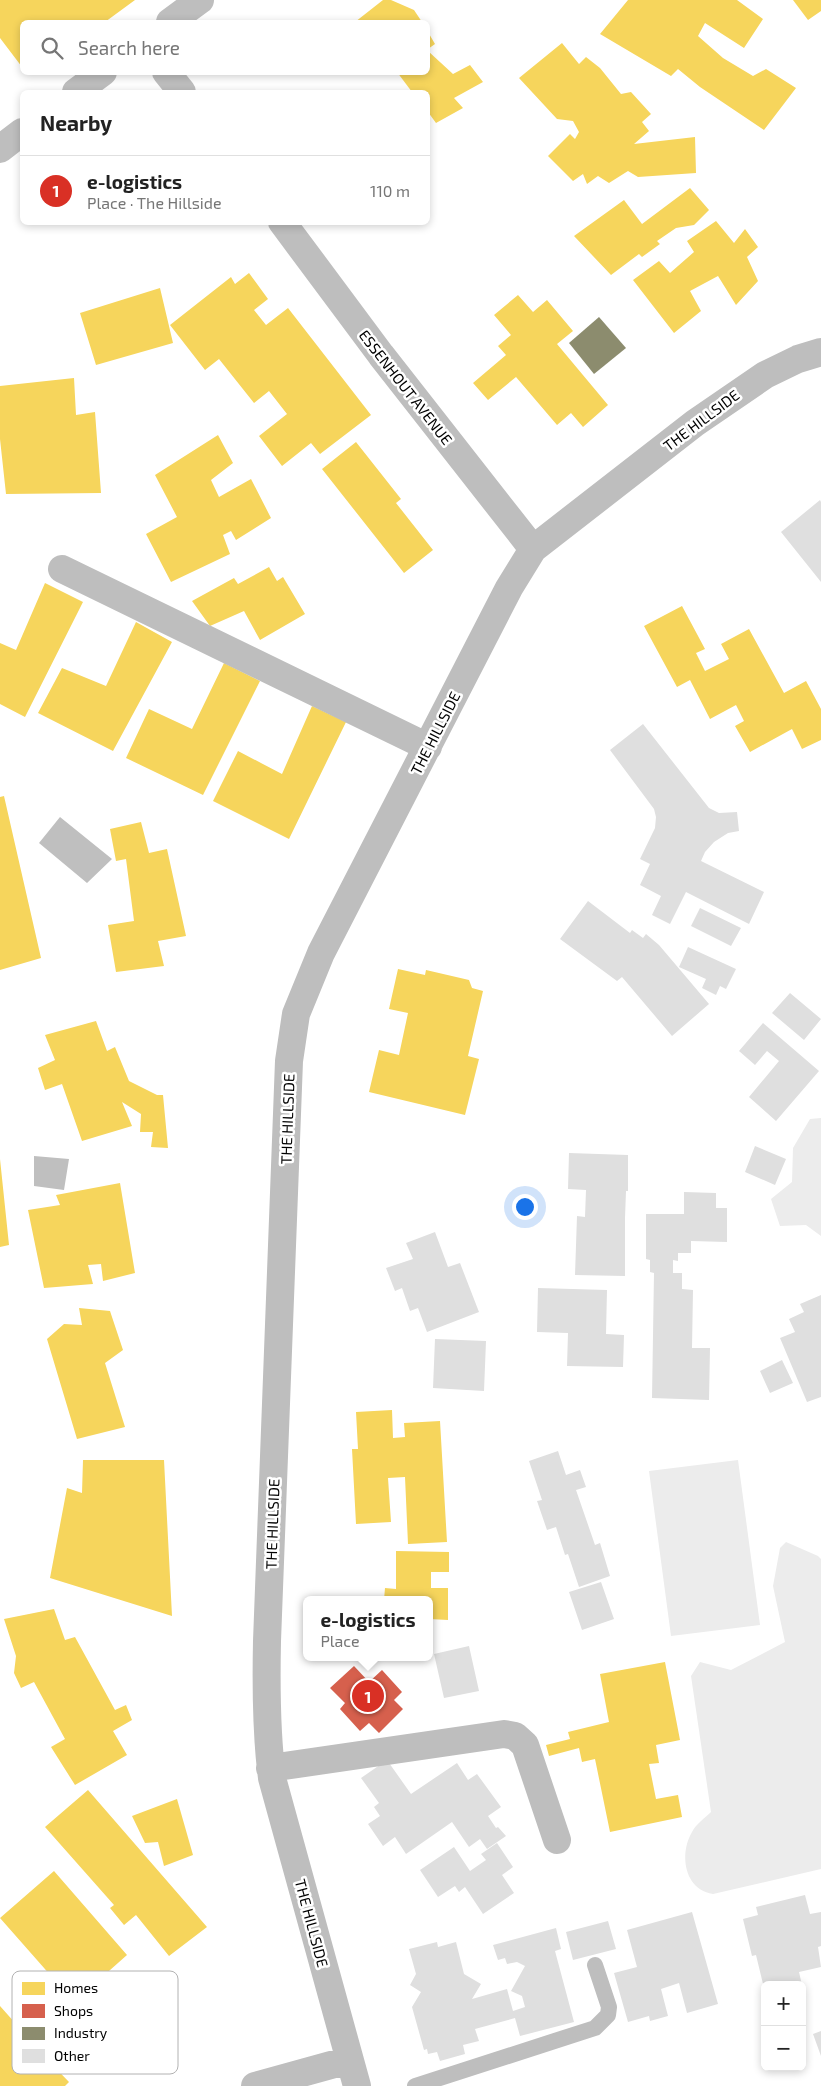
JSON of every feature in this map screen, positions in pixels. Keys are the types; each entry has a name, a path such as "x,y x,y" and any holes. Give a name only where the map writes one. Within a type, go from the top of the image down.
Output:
{"street":[{"path":"173,20 200,0"},
{"path":"79,90 99,75"},
{"path":"168,75 180,90"},
{"path":"0,149 20,134"},
{"name":"ESSENHOUT AVENUE","path":"284,225 381,355 533,549"},
{"path":"809,356 821,333"},
{"name":"THE HILLSIDE","path":"357,2086 270,1768 266,1718 288,1081 292,1032 296,1014 321,953 509,588 533,549 734,395 764,375 809,356"},
{"path":"62,569 428,747"},
{"path":"270,1768 504,1734 515,1736 525,1745 557,1840"},
{"path":"255,2086 349,2060"}],"lane":[{"path":"415,2086 595,2028 608,2015 609,2007 595,1965"}],"shaded area":[{"path":"60,817 112,859 87,883 39,843"},
{"path":"821,1118 821,1236 806,1225 780,1226 771,1199 792,1182 793,1148 810,1119"},
{"path":"34,1156 69,1159 64,1190 34,1186"},
{"path":"738,1460 760,1625 671,1636 649,1471"},
{"path":"786,1542 821,1559 821,1869 713,1894 703,1891 696,1886 690,1878 685,1860 688,1841 692,1832 711,1812 691,1676 700,1662 731,1670 785,1642 773,1586 780,1548"}],"building: Homes":[{"path":"0,0 135,0 108,20 20,20 20,64 0,38"},
{"path":"383,0 391,0 414,10 421,20 358,20"},
{"path":"628,0 737,0 763,19 744,48 705,23 698,36 723,58 753,76 766,69 796,88 764,130 700,87 678,69 671,76 600,34"},
{"path":"793,0 821,0 821,11 808,20"},
{"path":"430,35 435,44 430,48"},
{"path":"562,43 579,64 586,57 600,68 621,94 631,92 651,114 642,122 649,131 634,144 695,137 696,173 638,177 628,171 609,183 598,176 587,184 583,174 573,181 548,156 570,134 575,139 579,132 573,121 557,119 519,78"},
{"path":"430,53 453,74 470,65 483,82 454,98 463,108 436,123 430,115 430,90 410,90 399,75 430,75"},
{"path":"690,188 709,210 694,225 676,228 657,241 660,244 642,257 639,254 611,275 574,236 624,200 642,224"},
{"path":"716,221 734,243 745,229 758,247 747,257 758,281 736,305 718,276 690,291 701,311 674,333 633,280 659,261 670,273 694,252 687,241"},
{"path":"249,273 268,299 254,310 266,325 288,308 371,415 320,454 311,443 282,466 259,436 287,414 269,391 254,403 219,359 205,370 170,325 231,277 235,284"},
{"path":"160,288 173,343 96,365 80,313"},
{"path":"518,295 533,312 547,300 573,331 557,344 608,405 583,427 571,413 557,425 516,377 488,400 473,383 506,355 498,346 511,335 494,315"},
{"path":"74,378 76,415 95,412 101,493 6,494 0,439 0,386"},
{"path":"218,435 233,463 211,480 219,497 251,479 271,518 236,540 231,531 223,535 230,554 171,582 146,534 177,517 155,475"},
{"path":"356,442 401,499 396,503 433,550 404,573 322,469"},
{"path":"269,567 277,581 283,577 305,614 260,640 244,611 210,626 192,601 234,578 238,584"},
{"path":"45,583 83,602 25,717 0,704 0,643 16,650"},
{"path":"682,606 705,649 696,653 705,671 729,659 721,644 749,629 784,693 806,681 821,709 821,740 802,749 792,729 750,752 735,726 744,721 736,705 710,719 690,680 677,687 644,626"},
{"path":"136,622 172,642 113,751 38,713 62,668 106,686"},
{"path":"224,663 260,681 203,795 126,758 149,709 192,729"},
{"path":"312,706 346,722 289,839 213,801 238,751 282,774"},
{"path":"4,796 41,958 0,970 0,797"},
{"path":"141,822 149,853 167,849 186,936 158,941 164,966 116,972 108,925 134,921 126,859 116,861 110,829"},
{"path":"398,969 425,975 426,970 469,980 472,988 483,991 468,1056 479,1059 465,1115 369,1092 379,1050 399,1055 408,1013 389,1009"},
{"path":"96,1021 107,1051 115,1047 129,1081 157,1095 163,1095 168,1148 151,1147 153,1132 140,1132 141,1114 122,1102 132,1126 82,1141 62,1084 45,1090 38,1068 55,1060 45,1035"},
{"path":"0,1159 9,1245 0,1247"},
{"path":"120,1183 135,1273 103,1281 101,1264 88,1265 93,1284 44,1288 28,1210 60,1205 56,1195"},
{"path":"79,1308 110,1311 123,1350 105,1363 125,1427 77,1439 47,1339 64,1324 82,1325"},
{"path":"392,1410 393,1438 405,1437 404,1423 440,1421 447,1542 408,1544 405,1477 388,1478 391,1522 356,1524 352,1449 358,1449 356,1412"},
{"path":"83,1460 164,1460 172,1616 50,1578 67,1488 82,1493"},
{"path":"396,1551 449,1552 449,1572 431,1572 431,1588 448,1588 448,1620 433,1619 433,1596 384,1596 385,1588 396,1589"},
{"path":"54,1609 65,1640 75,1637 115,1710 126,1705 132,1720 113,1731 127,1755 75,1785 51,1747 65,1739 34,1682 21,1688 14,1673 16,1656 4,1619"},
{"path":"665,1662 680,1740 656,1745 659,1763 649,1764 656,1799 678,1795 682,1817 610,1832 595,1759 582,1762 579,1748 549,1756 546,1745 570,1739 568,1732 609,1722 600,1674"},
{"path":"88,1790 207,1927 169,1956 136,1915 124,1925 110,1908 114,1905 45,1827"},
{"path":"177,1799 193,1855 164,1866 158,1842 145,1843 132,1816"},
{"path":"54,1871 127,1955 109,1971 47,1971 0,1918"},
{"path":"0,2006 12,2020 12,2074 61,2074 69,2082 65,2086 0,2086"}],"building: Shops":[{"path":"354,1666 369,1682 382,1670 402,1692 394,1700 403,1709 379,1733 369,1723 360,1731 340,1709 345,1703 330,1688"}],"building: Industry":[{"path":"599,317 626,348 594,374 569,343"}],"building: Other":[{"path":"820,500 821,502 821,582 781,532"},
{"path":"643,724 709,808 719,813 737,812 739,831 728,833 714,842 705,852 701,861 764,892 749,924 686,892 670,924 652,915 661,896 640,885 650,864 640,859 655,828 656,817 654,809 610,750"},
{"path":"588,901 630,933 632,930 643,938 646,934 659,945 709,1004 672,1036 622,977 617,981 560,939"},
{"path":"700,908 741,928 731,946 691,926"},
{"path":"688,947 736,969 726,989 720,986 716,995 702,988 706,979 679,967"},
{"path":"790,993 821,1019 804,1040 772,1013"},
{"path":"763,1023 819,1071 776,1121 749,1097 779,1061 767,1051 755,1065 739,1051"},
{"path":"755,1146 786,1159 775,1185 745,1172"},
{"path":"569,1153 628,1155 625,1276 575,1275 577,1216 585,1217 586,1190 568,1189"},
{"path":"684,1192 716,1193 716,1208 727,1208 727,1242 691,1241 691,1253 678,1253 678,1261 673,1260 673,1273 682,1273 682,1289 693,1290 692,1348 710,1348 709,1400 652,1398 654,1273 650,1272 650,1260 646,1259 646,1214 684,1214"},
{"path":"435,1232 448,1267 460,1263 479,1312 427,1332 418,1308 410,1311 402,1288 395,1291 386,1268 413,1259 406,1243"},
{"path":"538,1288 607,1290 606,1334 624,1335 623,1367 567,1366 568,1333 537,1332"},
{"path":"821,1295 821,1397 807,1402 780,1338 795,1332 789,1319 804,1312 800,1304"},
{"path":"435,1339 486,1341 484,1391 433,1388"},
{"path":"782,1360 793,1383 770,1393 760,1371"},
{"path":"558,1451 566,1475 580,1470 586,1487 576,1490 595,1545 600,1543 610,1576 579,1587 568,1554 565,1555 556,1527 547,1530 537,1501 542,1500 529,1461"},
{"path":"601,1582 614,1619 582,1630 569,1592"},
{"path":"469,1646 479,1691 444,1698 434,1654"},
{"path":"387,1760 411,1794 457,1763 468,1780 477,1774 501,1807 488,1816 496,1828 498,1827 506,1836 487,1849 480,1839 469,1847 452,1822 406,1854 395,1837 383,1846 368,1824 380,1816 374,1807 379,1803 361,1778"},
{"path":"497,1843 513,1867 502,1875 514,1893 483,1914 465,1887 459,1892 455,1886 438,1897 420,1870 454,1847 470,1871 486,1860 481,1854"},
{"path":"805,1895 810,1914 821,1912 821,1946 818,1947 821,1967 799,1972 801,1981 762,1981 756,1955 752,1956 743,1919 758,1915 756,1907"},
{"path":"692,1912 718,2004 687,2013 679,1983 661,1989 668,2016 650,2021 649,2016 628,2022 614,1973 637,1967 627,1930"},
{"path":"608,1921 616,1949 573,1960 566,1932"},
{"path":"556,1928 561,1949 555,1951 574,2022 520,2036 515,2018 475,2029 479,2041 463,2045 465,2054 440,2061 437,2052 428,2054 427,2049 424,2050 412,2007 421,1992 410,1985 416,1974 409,1949 437,1942 438,1947 456,1942 464,1974 481,1984 472,1999 507,1989 513,2011 525,2007 522,1996 511,1991 525,1966 517,1962 507,1964 505,1958 498,1960 493,1945"},
{"path":"821,2031 821,2056 813,2034"}],"place":[{"name":"e-logistics","path":"368,1696"}]}
